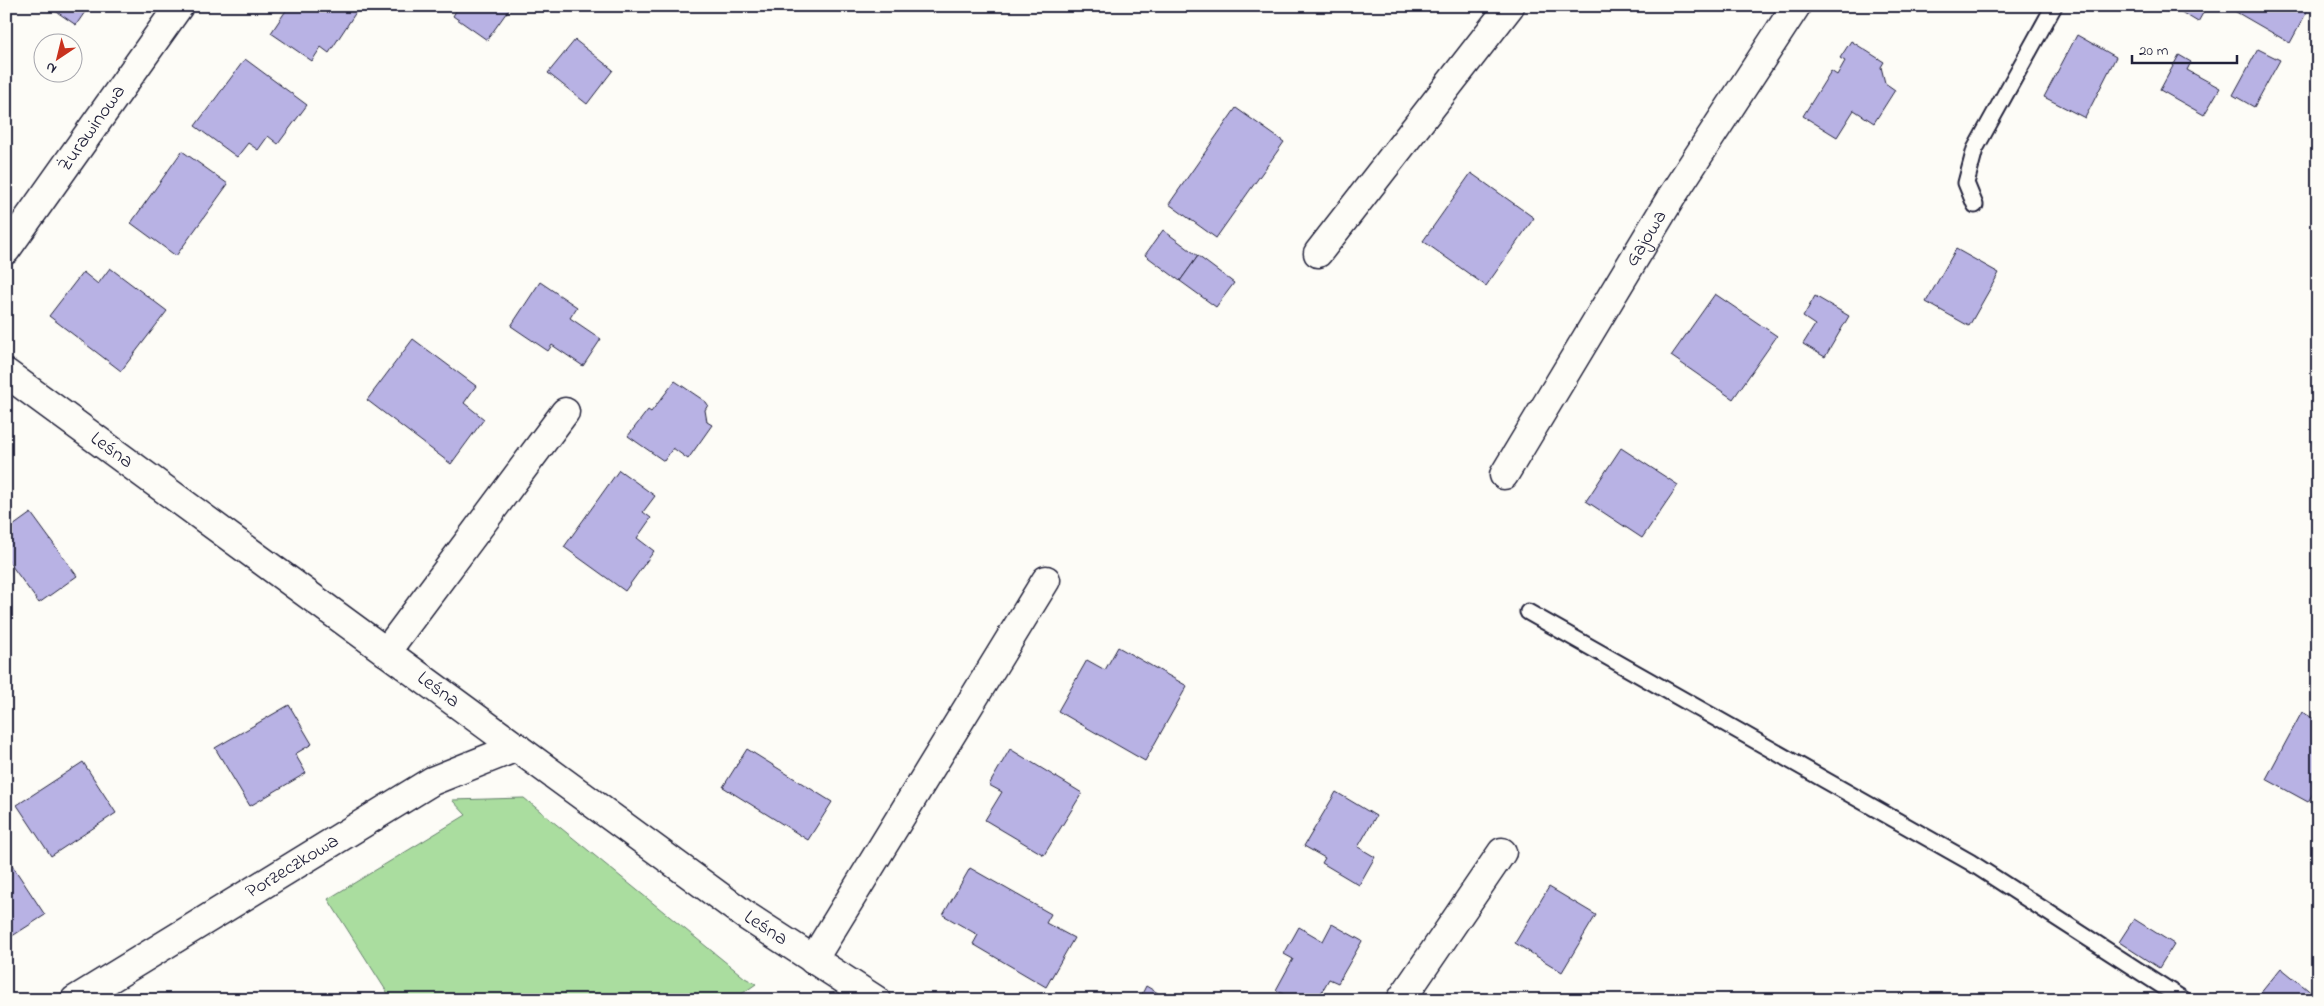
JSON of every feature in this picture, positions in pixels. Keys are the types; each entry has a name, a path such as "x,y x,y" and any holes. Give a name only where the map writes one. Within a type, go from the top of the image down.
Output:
{"street":[{"name":"Żurawinowa","path":"6,250 178,6"},
{"path":"1318,253 1510,6"},
{"name":"Gajowa","path":"1504,475 1672,196 1796,6"},
{"name":"Leśna","path":"6,373 517,747 744,916 876,1000"},
{"path":"386,652 564,412"},
{"path":"813,960 1046,580"},
{"name":"Porzeczkowa","path":"75,1000 432,781 517,747"},
{"path":"1401,1000 1502,852"}],"lane":[{"path":"1975,205 1966,183 1975,149 2054,6"},
{"path":"1528,612 1970,862 2184,1000"}],"green space":[{"path":"524,798 745,978 756,984 733,1000 392,1000 328,899 466,815 452,800"}],"building":[{"path":"48,6 89,6 76,25"},
{"path":"289,6 360,6 329,53 321,47 312,61 271,33"},
{"path":"459,6 506,6 509,9 487,40 453,16"},
{"path":"2171,6 2207,6 2198,22"},
{"path":"2232,6 2310,6 2290,43 2231,9"},
{"path":"2077,35 2116,57 2085,118 2044,97"},
{"path":"575,40 613,70 587,104 548,73"},
{"path":"1851,41 1884,62 1881,67 1885,83 1895,90 1874,123 1854,110 1837,137 1803,116 1831,71 1837,75 1845,61 1840,58"},
{"path":"2258,49 2280,60 2254,107 2233,95"},
{"path":"2179,55 2191,62 2187,70 2220,88 2204,115 2160,90"},
{"path":"245,59 307,105 278,144 268,136 258,150 248,143 237,157 195,126"},
{"path":"1236,108 1284,142 1216,238 1169,204"},
{"path":"182,151 228,184 176,256 131,223"},
{"path":"1471,173 1534,218 1486,286 1423,241"},
{"path":"1163,230 1198,256 1180,281 1145,255"},
{"path":"1956,249 1999,273 1969,326 1926,302"},
{"path":"1198,256 1234,283 1216,307 1180,281"},
{"path":"110,268 167,311 121,371 49,316 83,272 98,284"},
{"path":"540,282 577,307 570,318 601,339 583,366 552,345 548,351 511,326"},
{"path":"1715,294 1777,336 1733,399 1671,356"},
{"path":"1815,296 1849,316 1825,357 1803,344 1815,325 1803,317"},
{"path":"413,339 476,386 464,403 484,419 451,464 367,400"},
{"path":"675,381 706,402 708,405 705,410 707,422 712,425 688,459 673,448 664,461 628,436 648,410 651,412"},
{"path":"1621,448 1678,485 1642,538 1586,501"},
{"path":"619,470 655,496 643,512 651,518 637,538 654,551 625,591 564,547"},
{"path":"31,513 77,576 39,603 6,558 6,531"},
{"path":"1118,647 1187,686 1145,761 1058,711 1087,660 1105,670"},
{"path":"289,705 312,744 295,754 306,773 250,806 215,748"},
{"path":"2302,712 2318,721 2318,784 2308,802 2266,779"},
{"path":"747,749 832,802 808,840 723,787"},
{"path":"1010,749 1082,793 1044,855 985,820 1002,792 989,785"},
{"path":"83,762 116,813 51,856 17,805"},
{"path":"1336,792 1376,816 1358,847 1375,857 1359,885 1322,863 1325,858 1304,846"},
{"path":"12,865 45,915 6,940 6,869"},
{"path":"970,868 1051,914 1046,923 1074,938 1046,987 973,944 978,935 943,915"},
{"path":"1549,887 1596,915 1562,972 1515,943"},
{"path":"2134,919 2174,944 2159,968 2119,942"},
{"path":"1332,924 1362,941 1338,983 1329,979 1317,1000 1293,1000 1276,990 1293,959 1284,954 1299,927 1323,941"},
{"path":"2281,968 2318,998 2318,1000 2255,1000"},
{"path":"1146,986 1170,1000 1139,1000"},
{"path":"360,993 364,1000 348,1000"}]}
